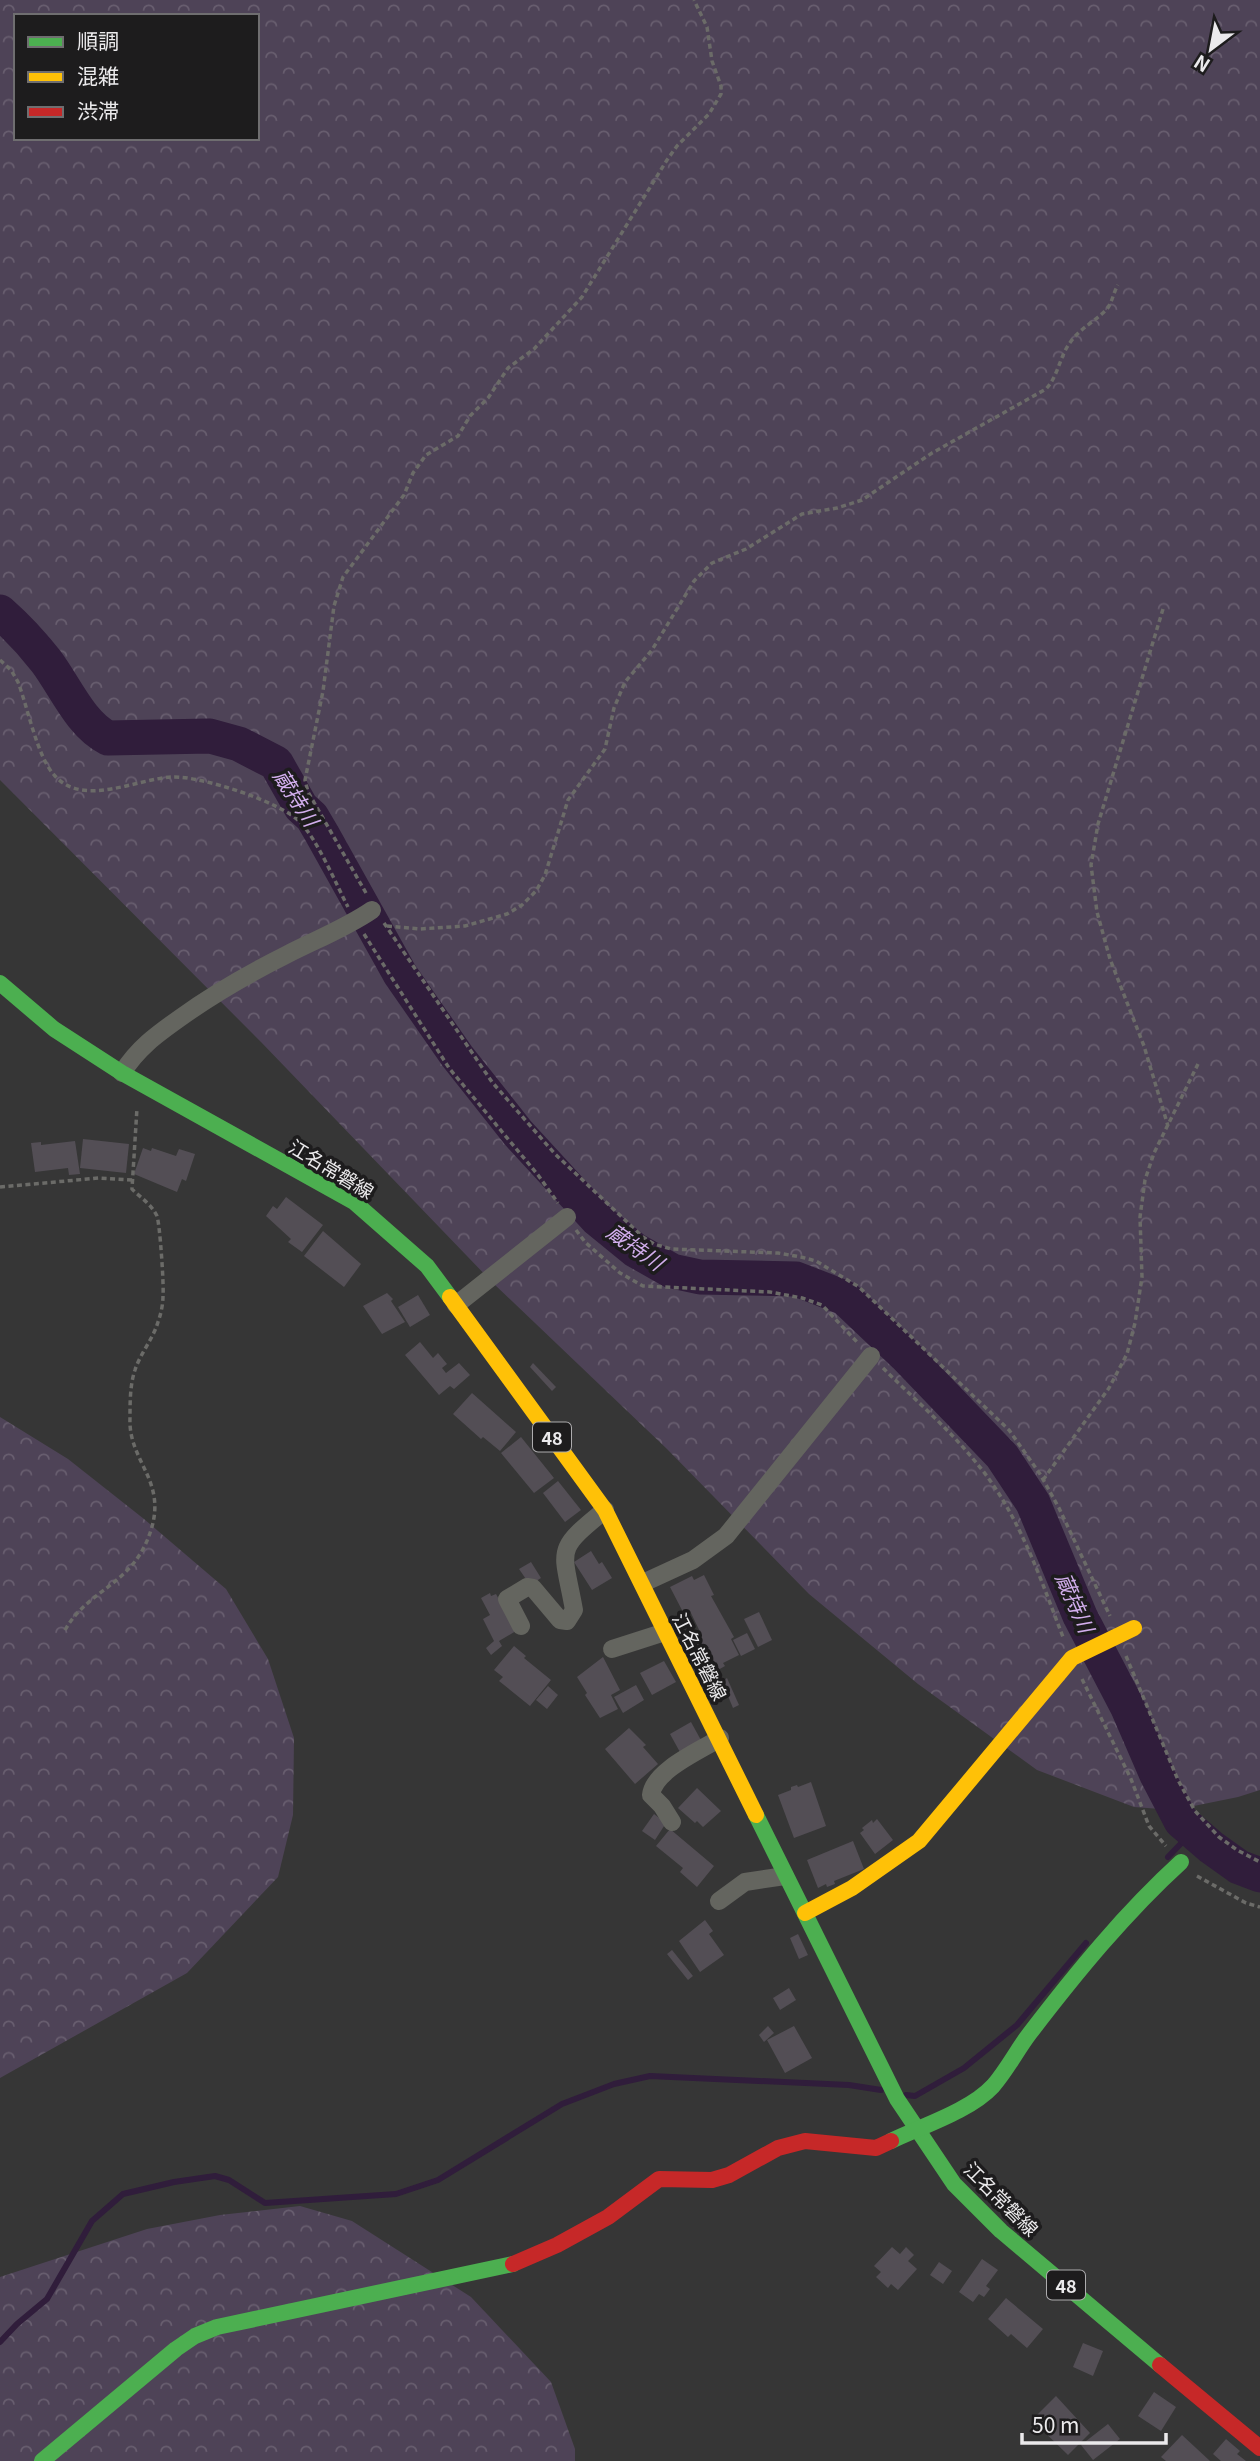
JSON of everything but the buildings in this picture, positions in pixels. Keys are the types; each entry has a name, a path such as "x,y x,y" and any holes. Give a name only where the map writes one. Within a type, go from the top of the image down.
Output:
{"main road":[{"name":"江名常磐線","path":"0,983 54,1029 143,1086 354,1202 428,1266 605,1510 897,2099 954,2183 1001,2231 1260,2448"},
{"path":"805,1913 852,1888 919,1841 1072,1658 1134,1628"},
{"path":"42,2461 176,2349 195,2336 218,2327 509,2266 557,2245 608,2217 659,2179 712,2180 729,2175 778,2148 805,2141 876,2148 971,2103 993,2086 1029,2034 1112,1932 1149,1891 1181,1862"}],"street":[{"path":"122,1073 133,1055 203,1002 283,956 356,921 372,910"},
{"path":"456,1305 567,1217"},
{"path":"643,1583 693,1560 726,1536 871,1356"},
{"path":"522,1626 507,1599 527,1587 533,1588 560,1620 567,1620 571,1616 574,1610 564,1554 566,1546 577,1532 605,1510"},
{"path":"612,1649 665,1632"},
{"path":"672,1822 651,1795 652,1787 664,1772 720,1738"},
{"path":"719,1901 745,1882 785,1876"}],"path":[{"path":"694,0 707,27 721,94 709,114 667,160 582,297 534,349 508,368 458,436 426,455 404,495 352,563 338,589 334,606 323,691 305,780 308,792 364,888 372,910 387,926 492,1082 555,1154 643,1237 654,1244 671,1249 778,1252 816,1261 838,1272 875,1300 1009,1430 1059,1508 1118,1635 1178,1780 1195,1811 1219,1837 1260,1862"},
{"path":"387,926 437,929 465,926 507,914 522,905 536,891 545,875 568,800 605,749 614,708 625,682 652,650 703,570 712,563 746,549 802,514 837,508 862,500 932,453 1046,389 1057,373 1061,356 1083,327 1105,311 1118,285"},
{"path":"1163,609 1098,824 1091,865 1097,912 1110,959 1144,1046 1168,1126"},
{"path":"0,660 11,670 18,682 46,763 66,785 83,790 100,790 170,777 191,777 237,791 289,812 307,831 356,921 449,1068 538,1175 585,1242 620,1273 643,1286 769,1292 822,1305 974,1460 1004,1501 1024,1537 1072,1658 1131,1779 1149,1826 1199,1878 1246,1903 1260,1907"},
{"path":"1043,1480 1109,1388 1127,1354 1142,1277 1140,1217 1145,1180 1154,1153 1198,1064"},
{"path":"65,1630 77,1611 128,1573 153,1522 153,1484 136,1452 130,1419 135,1368 159,1321 164,1295 158,1219 151,1206 132,1189 137,1107 143,1086"},
{"path":"0,1187 99,1178 132,1180"}],"green space":[{"path":"0,0 1260,0 1260,1790 1174,1810 1134,1807 1037,1770 918,1684 809,1594 667,1449 493,1283 261,1042 0,780"},
{"path":"0,1417 68,1459 226,1589 268,1659 294,1738 293,1815 278,1877 187,1973 0,2078"},
{"path":"300,2206 352,2221 471,2297 551,2382 575,2449 575,2461 0,2461 0,2277 147,2229 220,2215"}],"waterway":[{"name":"蔵持川","path":"0,612 41,654 89,724 108,738 210,736 239,744 276,763 301,807 312,817 322,834 400,974 457,1056 518,1133 597,1219 635,1250 672,1271 700,1277 796,1279 845,1298 905,1355 1002,1456 1033,1503 1080,1616 1128,1708 1157,1775 1181,1821 1239,1867 1260,1875"},
{"path":"1168,1857 1193,1831"},
{"path":"906,2095 915,2096 964,2068 1017,2025 1086,1943"},
{"path":"0,2342 47,2299 92,2221 123,2194 215,2176 229,2180 265,2203 396,2194 438,2180 562,2104 614,2084 650,2076 849,2085 881,2090"}],"traffic: fast":[{"path":"0,983 54,1029 122,1073 354,1202 427,1266 450,1297"},
{"path":"756,1815 897,2099 954,2184 1001,2231 1160,2365"},
{"path":"891,2141 972,2103 993,2086 1030,2033 1083,1966 1140,1902 1181,1862"},
{"path":"42,2461 195,2336 217,2327 513,2264"}],"traffic: slow":[{"path":"450,1297 605,1510 756,1815"},
{"path":"805,1913 852,1888 919,1841 1072,1658 1134,1628"}],"traffic: jam":[{"path":"513,2264 557,2245 608,2217 659,2179 712,2180 729,2175 778,2148 805,2141 876,2148 891,2141"},
{"path":"1160,2365 1260,2448"}]}
